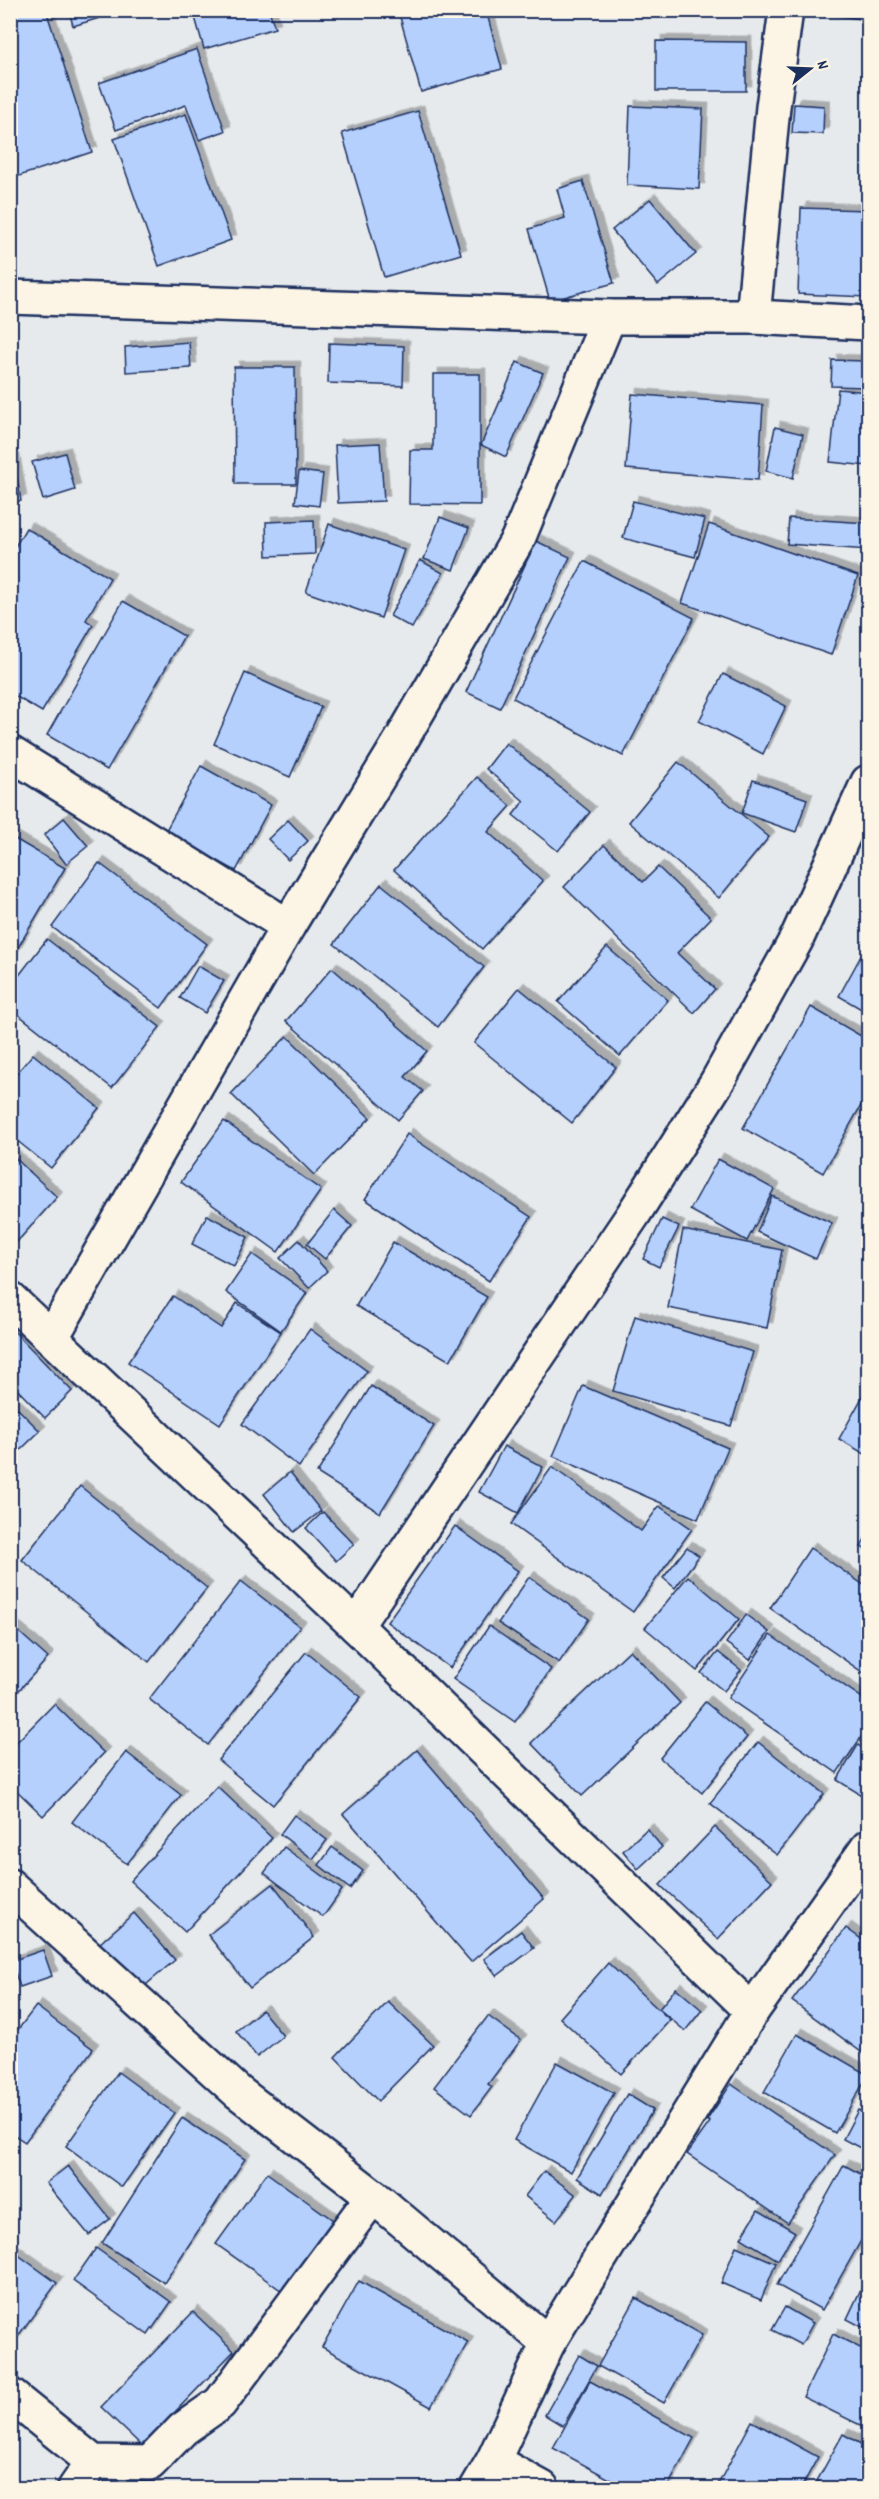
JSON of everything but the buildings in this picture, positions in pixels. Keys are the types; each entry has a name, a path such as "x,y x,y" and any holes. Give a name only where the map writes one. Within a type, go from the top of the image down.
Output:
{"street":[{"path":"753,316 773,107 786,10"},
{"path":"10,297 609,317 753,316 868,323"},
{"path":"52,1337 288,926 403,737 518,538 609,317"},
{"path":"10,753 288,926"},
{"path":"356,1626 633,1215 717,1082 796,940 868,782"},
{"path":"10,1299 356,1626 752,2011"},
{"path":"542,2488 485,2475 548,2343 752,2011 868,1847"},
{"path":"10,1886 237,2092 373,2196 548,2343"},
{"path":"10,2395 93,2462 150,2463 183,2429 220,2403 373,2196"},
{"path":"75,2488 93,2462"}]}
